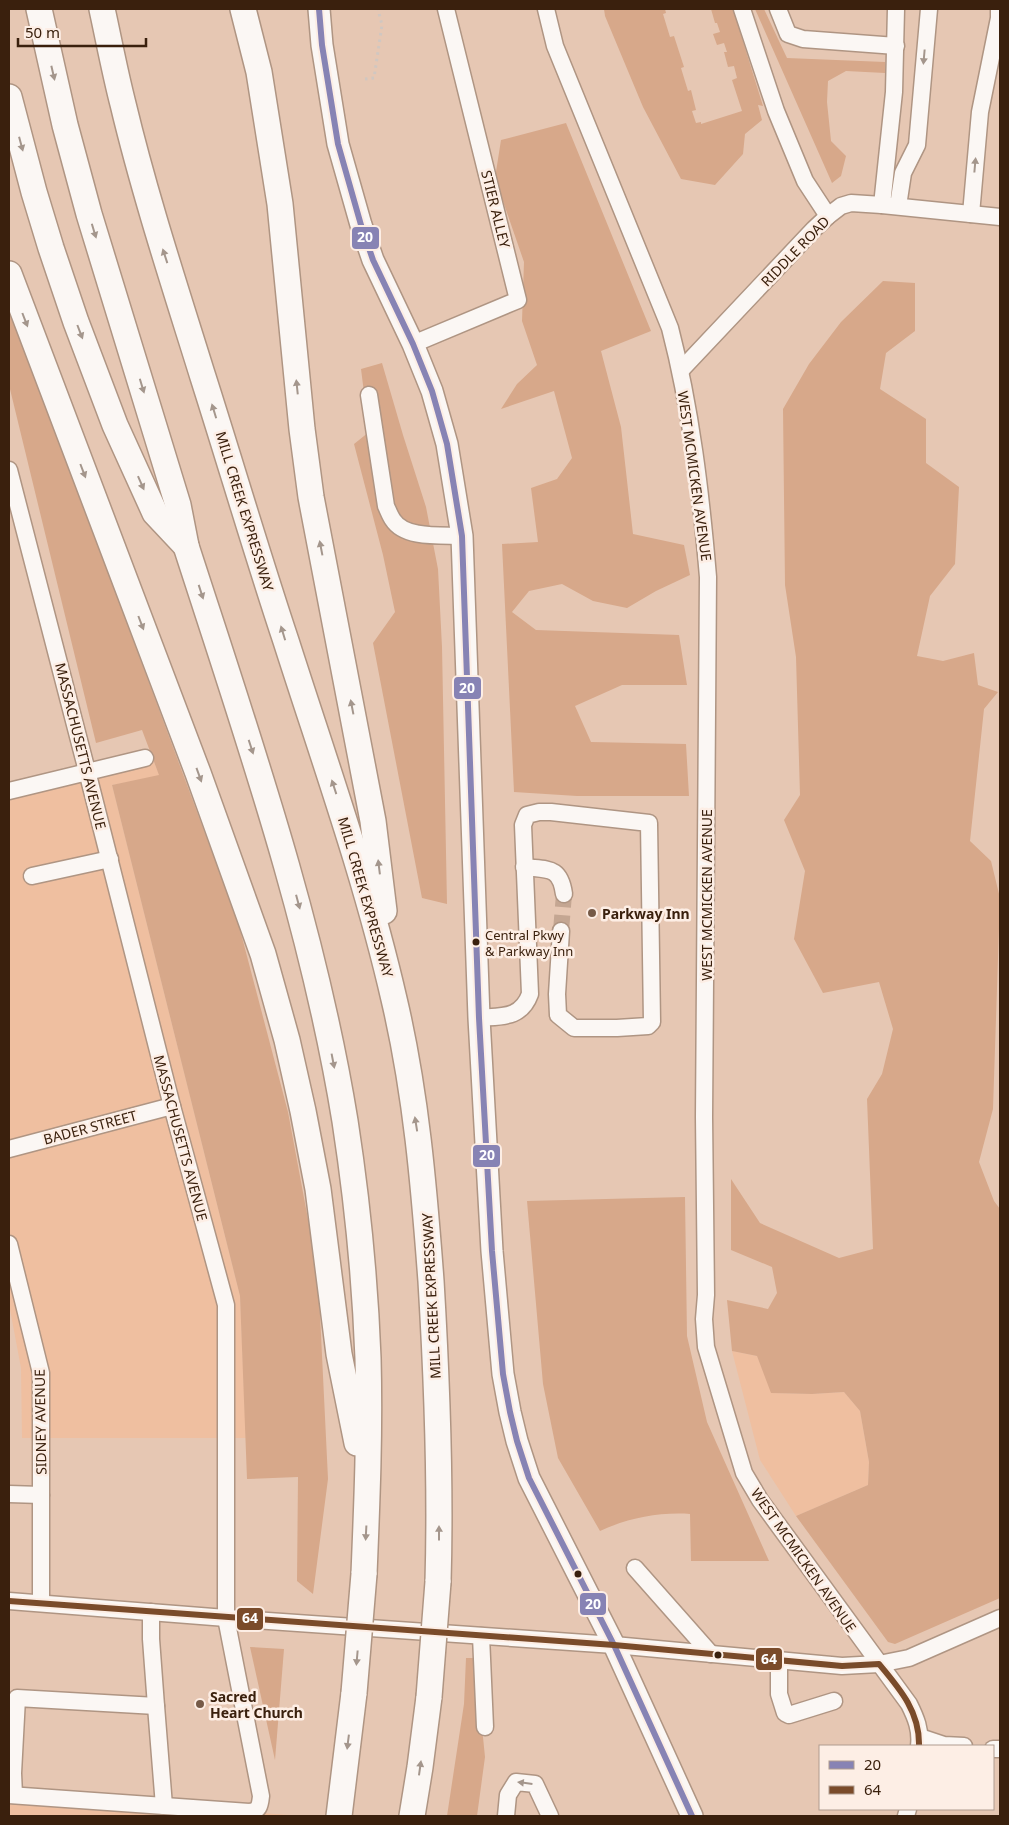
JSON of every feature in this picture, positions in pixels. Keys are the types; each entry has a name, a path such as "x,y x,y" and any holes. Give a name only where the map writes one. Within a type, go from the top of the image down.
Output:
{"highway":[{"path":"39,9 65,125 89,214 178,505 186,546 279,835 299,907 323,1010 343,1111 357,1219 366,1320 368,1491 364,1574 354,1693 339,1816"},
{"name":"MILL CREEK EXPRESSWAY","path":"102,9 123,104 158,232 369,900 395,1002 408,1075 425,1192 438,1418 439,1538 438,1582 429,1697 412,1816"},
{"path":"244,14 259,72 280,204 301,420 312,497 373,821 395,1002"},
{"path":"9,97 51,248 76,322 115,425 155,513 186,546"},
{"path":"9,274 198,773 263,954 287,1040 303,1111 318,1189 339,1354 368,1491"}],"main road":[{"path":"319,9 324,60 336,136 345,171 373,260 413,344 432,391 447,444 462,536 479,1018 492,1251 503,1374 510,1412 517,1441 532,1485 614,1645 692,1816"}],"street":[{"name":"STIER ALLEY","path":"413,344 518,300 446,9"},
{"name":"WEST MCMICKEN AVENUE","path":"546,9 555,46 670,328 681,370 703,520 708,577 704,1117 706,1295 704,1319 706,1348 744,1473 760,1500 909,1704 917,1721 920,1742"},
{"path":"742,9 755,52 780,120 806,182 828,216"},
{"path":"778,9 788,34 803,40 896,46"},
{"path":"890,205 896,9"},
{"path":"890,205 917,145 929,9"},
{"path":"971,214 980,112 999,18 999,9"},
{"name":"RIDDLE ROAD","path":"681,370 828,216 842,206 851,203 890,205 1000,216"},
{"path":"369,395 386,506 393,521 405,530 425,535 462,536"},
{"name":"MASSACHUSETTS AVENUE","path":"9,470 172,1106 226,1305 226,1618 261,1796 260,1806 255,1811 249,1812 164,1806"},
{"path":"9,791 145,758"},
{"path":"479,1018 515,1013 526,1004 530,994 523,825 527,816 539,812 551,812 648,823 652,1022 648,1026 574,1028 558,1015 561,931"},
{"path":"32,876 110,859"},
{"path":"524,867 556,872 562,879 564,894"},
{"name":"BADER STREET","path":"9,1149 172,1106"},
{"name":"SIDNEY AVENUE","path":"10,1252 41,1372 41,1603"},
{"path":"9,1494 41,1495"},
{"path":"635,1568 711,1654"},
{"path":"9,1601 614,1645 842,1666 879,1664 909,1658 1000,1618"},
{"path":"151,1612 151,1639 164,1806 12,1795 16,1698 156,1706"},
{"path":"481,1636 485,1727"},
{"path":"779,1661 779,1694 785,1713 789,1715 834,1701"},
{"path":"920,1742 944,1745"},
{"path":"506,1816 508,1795 516,1782 535,1784 550,1816"}],"path":[{"path":"365,79 374,78 382,25 378,9"}],"shaded area":[{"path":"604,9 665,9 666,13 663,14 670,37 674,36 684,67 681,68 688,91 691,90 696,110 692,111 696,123 701,122 701,124 742,111 732,80 737,78 734,66 728,67 724,43 717,45 713,34 720,32 711,9 733,9 763,106 758,105 762,120 745,134 743,154 715,185 681,179 643,107 605,16"},
{"path":"755,9 764,9 787,58 885,62 885,73 846,71 828,81 827,102 831,141 846,156 841,176 832,183"},
{"path":"566,123 651,331 601,351 621,427 633,534 684,545 690,575 656,591 627,608 593,601 562,584 529,591 512,612 536,630 679,635 687,685 622,685 575,706 591,742 686,744 689,796 577,796 514,792 502,544 538,542 531,488 557,479 572,458 554,391 501,409 517,384 537,365 522,321 524,262 495,178 501,140"},
{"path":"883,281 915,283 915,331 886,353 880,389 926,419 926,463 959,487 955,564 930,596 917,656 943,661 974,653 978,685 998,692 984,709 970,841 991,861 1000,898 993,1109 979,1162 994,1201 1000,1209 1000,1598 895,1644 888,1642 796,1516 868,1485 869,1462 860,1411 844,1392 812,1394 771,1393 757,1356 732,1351 727,1300 768,1309 777,1293 772,1267 731,1250 731,1179 760,1223 839,1258 873,1249 867,1099 882,1074 893,1029 879,982 823,993 794,939 805,871 784,820 800,795 796,657 785,585 783,409 809,364 841,322"},
{"path":"9,306 238,922 288,1112 318,1273 328,1479 313,1594 297,1581 298,1477 247,1479 240,1296 112,785 159,775 142,730 96,743 9,385"},
{"path":"382,363 426,507 438,569 442,647 447,904 422,898 373,643 395,612 383,555 354,444 369,432 361,369"},
{"path":"151,756 160,776 112,785 240,1296 246,1438 22,1438 21,1368 9,1304 9,793"},
{"path":"685,1197 687,1336 707,1422 769,1561 691,1561 690,1514 644,1517 600,1531 558,1458 543,1384 527,1201"},
{"path":"732,1351 757,1356 772,1393 812,1394 844,1392 860,1411 869,1462 868,1485 796,1516 760,1460"},
{"path":"250,1647 284,1649 275,1760"},
{"path":"466,1658 475,1658 485,1757 477,1816 447,1816 464,1704"},
{"path":"9,1795 289,1815 9,1816"}],"tunnel":[{"path":"561,931 564,894"}],"transit line":[{"name":"20","path":"319,9 322,45 338,144 373,260 413,344 432,391 447,444 462,536 479,1018 492,1251 503,1374 510,1412 529,1478 614,1645 692,1816"},
{"name":"64","path":"9,1601 614,1645 842,1666 879,1664 901,1692 912,1712 916,1722 919,1745"}],"place":[{"name":"Parkway Inn","path":"592,913"},
{"name":"Central Pkwy & Parkway Inn","path":"476,942"},
{"name":"Sacred Heart Church","path":"200,1704"}]}
